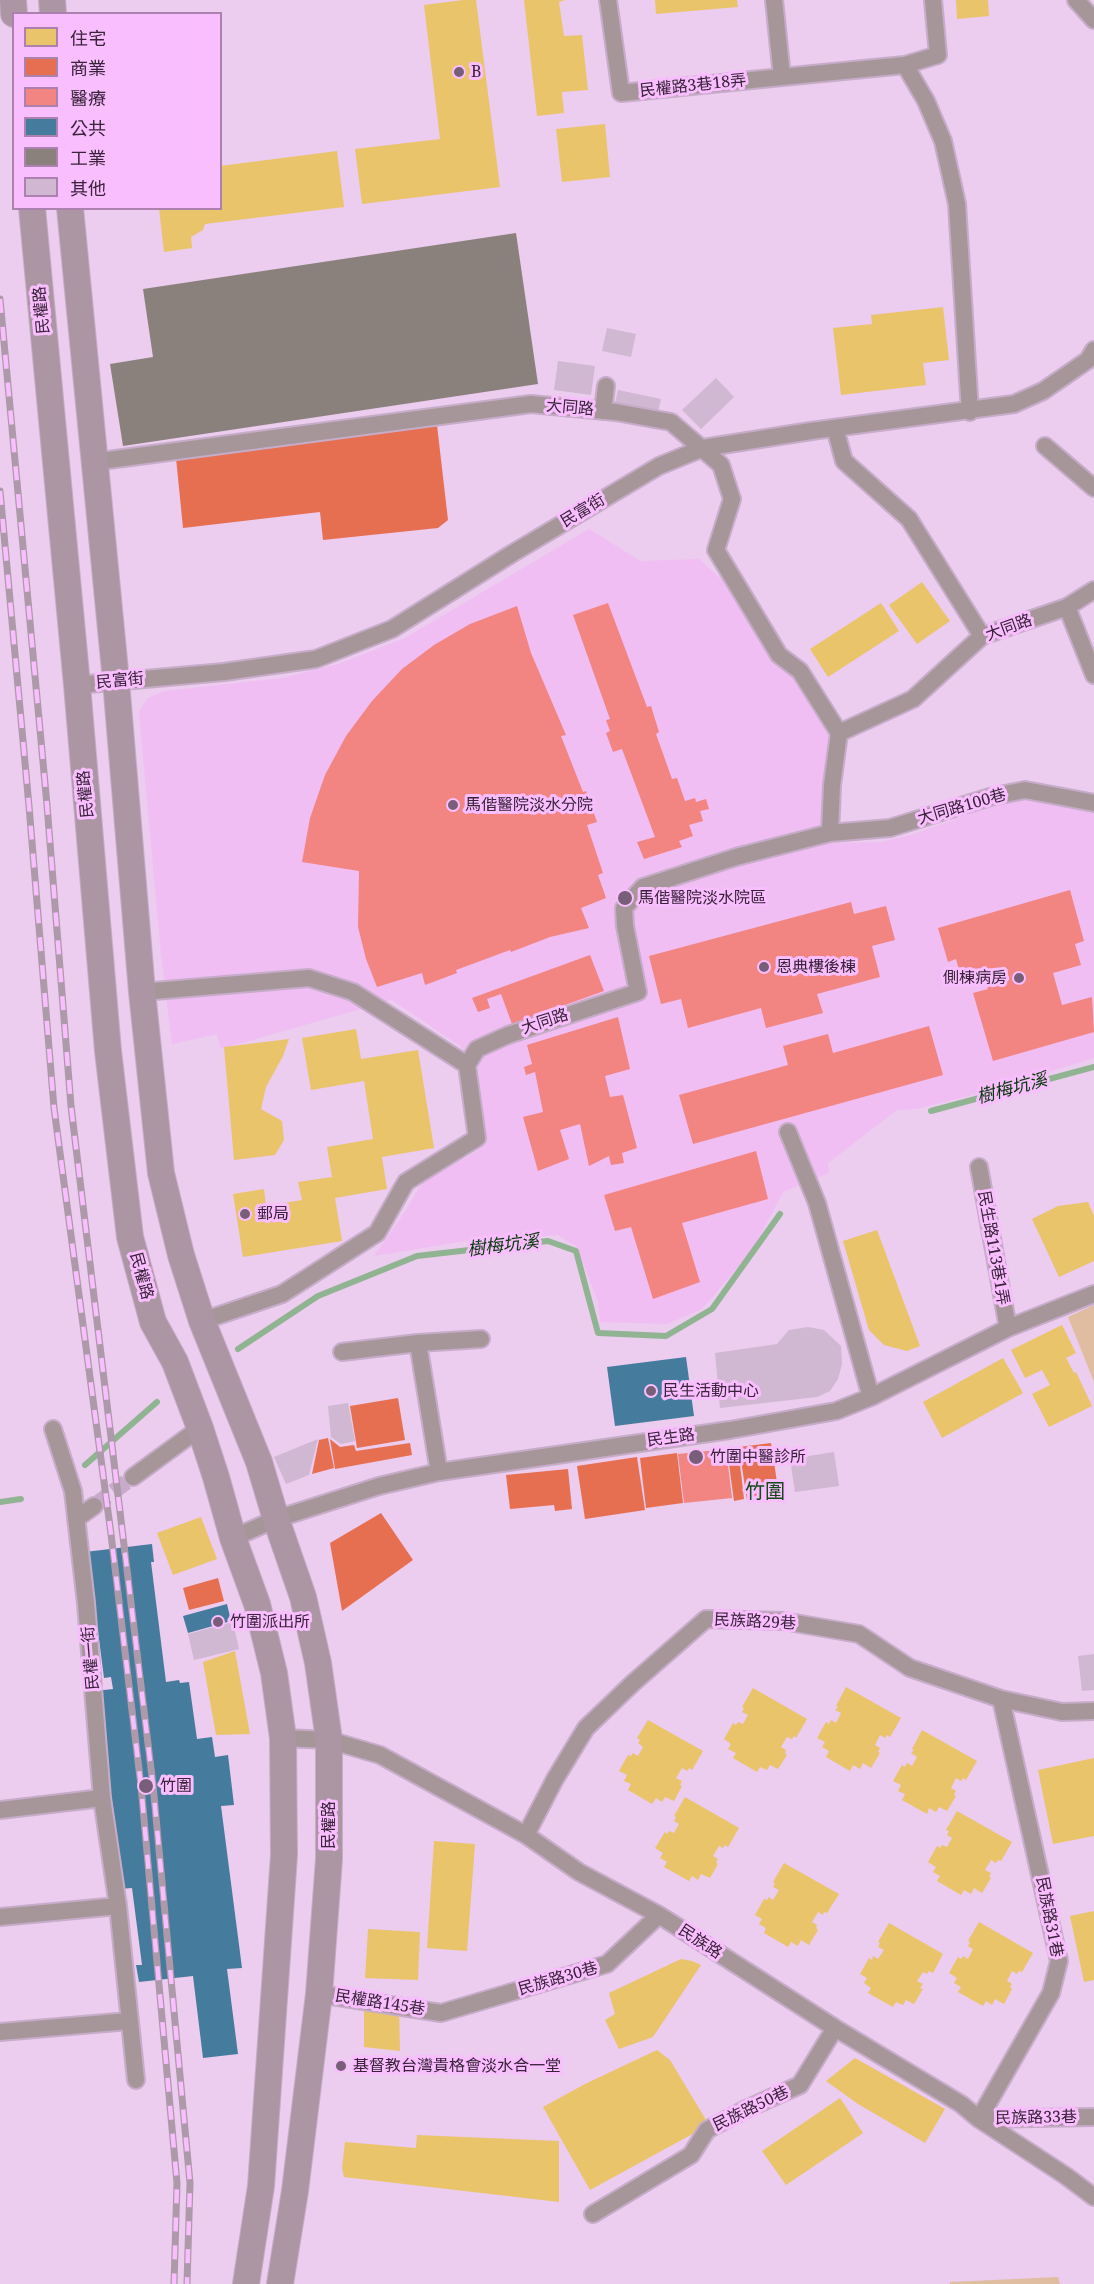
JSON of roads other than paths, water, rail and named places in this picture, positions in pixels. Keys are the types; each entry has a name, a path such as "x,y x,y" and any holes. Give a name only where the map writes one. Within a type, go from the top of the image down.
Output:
{"main road":[{"name":"民權路","path":"32,210 77,685 108,1051 130,1237 153,1322 177,1370 200,1428"},
{"path":"70,210 116,681 142,992 161,1173 181,1256 202,1321"},
{"name":"民權路","path":"202,1321 259,1462 303,1597 318,1663 329,1740 329,1859 319,1994 295,2191 280,2284"},
{"path":"200,1428 233,1538 257,1604 274,1672 284,1738 284,1855 261,2186 246,2284"}],"street":[{"name":"民權路3巷18弄","path":"608,0 621,93 782,77"},
{"path":"774,0 782,77 905,65 938,55 933,0"},
{"path":"1076,0 1094,20"},
{"path":"905,65 926,101 943,141 957,204 970,412"},
{"name":"民富街","path":"77,685 224,672 316,659 392,629 658,466 703,448 1014,405 1043,391 1088,360 1094,351"},
{"path":"603,411 606,386"},
{"name":"大同路","path":"93,462 531,404 603,411 671,422 721,465 732,499 716,550 779,655 800,671 839,733 913,699 982,636 1067,607 1094,590"},
{"path":"835,428 843,462 909,519 982,636"},
{"path":"1045,446 1094,488"},
{"path":"1067,607 1094,675"},
{"path":"830,833 832,785 839,733"},
{"name":"大同路100巷","path":"830,833 890,828 990,797 1025,790 1094,803"},
{"name":"大同路","path":"467,1065 477,1049 508,1035 638,992 625,926 624,908 643,887 736,857 830,833"},
{"path":"142,992 309,978 353,992 467,1065 477,1138 406,1182 377,1233 282,1294 202,1321"},
{"path":"788,1132 817,1203 872,1397"},
{"name":"民生路113巷1弄","path":"978,1167 1008,1328"},
{"name":"民生路","path":"233,1538 276,1519 379,1486 439,1472 730,1430 836,1411 872,1397 1008,1328 1094,1294"},
{"path":"342,1352 418,1343 481,1339"},
{"path":"418,1343 439,1472"},
{"path":"133,1478 200,1428"},
{"name":"民權一街","path":"53,1429 73,1491 86,1603 102,1798 118,1906 136,2080"},
{"path":"75,1512 94,1506"},
{"name":"民族路29巷","path":"526,1835 555,1779 586,1728 706,1619 783,1621 859,1634 910,1668 1001,1700 1062,1712 1094,1711"},
{"name":"民族路31巷","path":"979,2119 1051,1993 1059,1961 1001,1700"},
{"name":"民族路","path":"284,1738 329,1740 380,1755 526,1835 579,1872 659,1915 835,2028 961,2104 979,2119 1094,2197"},
{"path":"0,1810 102,1798"},
{"path":"0,1917 118,1906"},
{"name":"民族路30巷","path":"441,2013 607,1964 659,1915"},
{"name":"民權路145巷","path":"319,1994 441,2013"},
{"path":"0,2032 129,2020"},
{"name":"民族路50巷","path":"593,2214 691,2155 707,2130 744,2110 800,2085 835,2028"},
{"name":"民族路33巷","path":"979,2119 1094,2117"}],"waterway":[{"name":"樹梅坑溪","path":"931,1111 1094,1067"},
{"name":"樹梅坑溪","path":"238,1349 318,1296 417,1256 548,1241 576,1251 598,1333 666,1336 712,1309 780,1214"},
{"name":"樹梅坑溪","path":"85,1465 157,1402"},
{"name":"樹梅坑溪","path":"0,1502 21,1499"}],"tunnel":[{"path":"94,1506 133,1477"}],"railway":[{"path":"0,299 47,805 71,1106 153,1785 190,2183 187,2284"},
{"path":"0,491 54,1108 111,1534 141,1786 177,2183 174,2284"}],"place":[{"name":"B","path":"459,72"},
{"name":"馬偕醫院淡水分院","path":"453,805"},
{"name":"馬偕醫院淡水院區","path":"625,898"},
{"name":"恩典樓後棟","path":"764,967"},
{"name":"側棟病房","path":"1019,978"},
{"name":"郵局","path":"245,1214"},
{"name":"民生活動中心","path":"651,1391"},
{"name":"竹圍中醫診所","path":"696,1457"},
{"name":"竹圍派出所","path":"218,1622"},
{"name":"竹圍","path":"146,1786"},
{"name":"基督教台灣貴格會淡水合一堂","path":"341,2066"}],"district":[{"name":"竹圍","path":"765,1492"}]}
